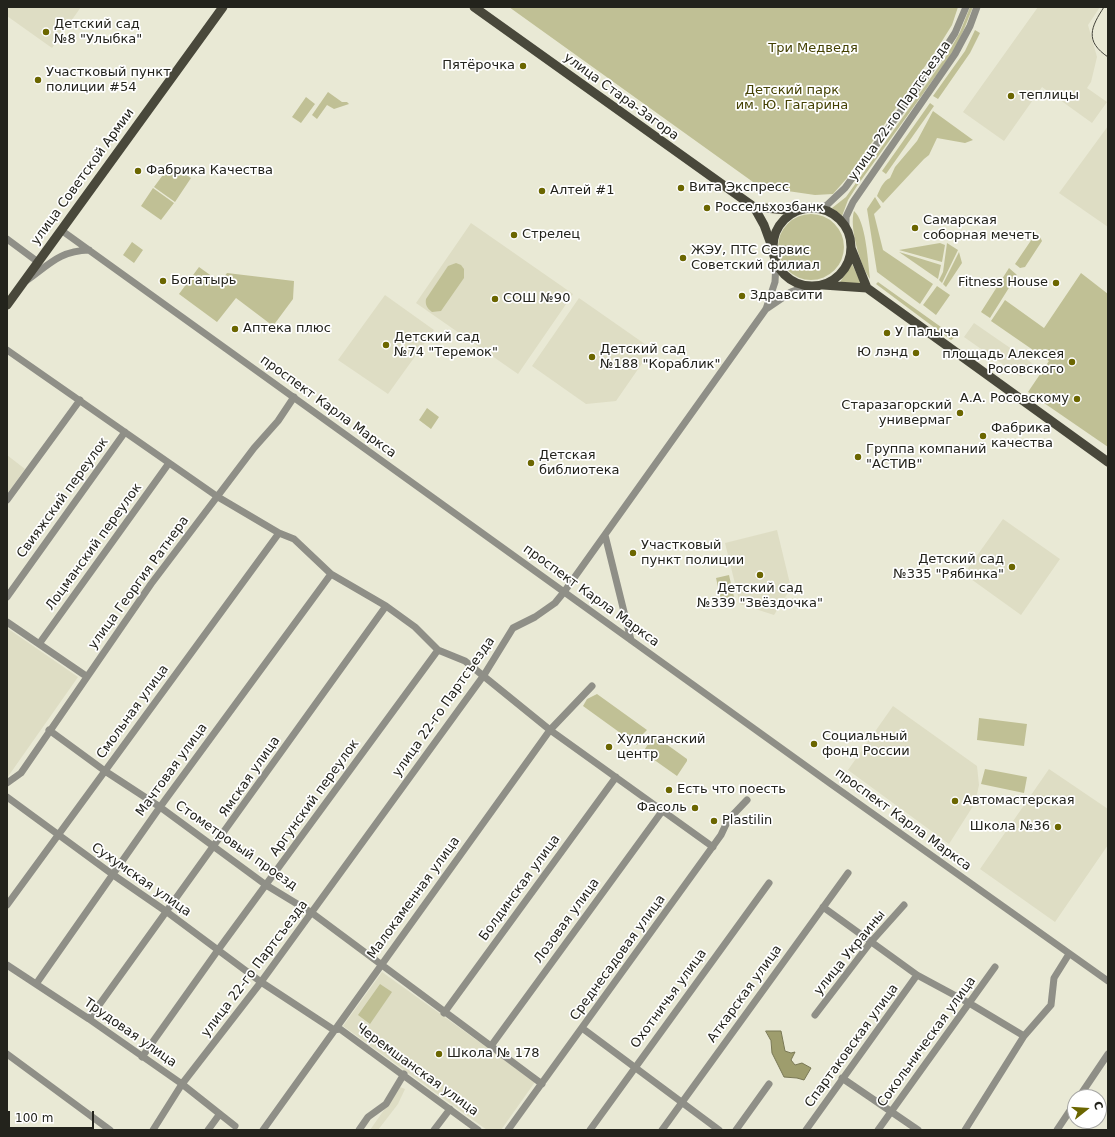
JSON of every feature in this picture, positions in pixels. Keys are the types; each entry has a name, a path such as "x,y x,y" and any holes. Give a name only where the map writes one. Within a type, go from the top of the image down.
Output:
{"main road":[{"name":"улица Советской Армии","path":"7,306 223,7"},
{"name":"улица Стара-Загора","path":"474,7 754,207 764,225 772,247"},
{"path":"754,207 797,211 816,209 829,213 839,219 846,228 851,248 867,288"},
{"path":"797,211 782,221 775,232 772,247 776,263 782,272 794,282 807,286 820,285 867,288 1108,462"},
{"path":"820,285 832,280 842,270 848,260 851,248"}],"street":[{"name":"улица 22-го Партсъезда","path":"816,209 827,205 845,188 939,58 955,33 966,7"},
{"name":"улица 22-го Партсъезда","path":"846,228 846,217 853,202 955,54 970,26 977,7"},
{"name":"проспект Карла Маркса","path":"61,230 1108,981"},
{"path":"7,239 38,262"},
{"path":"23,284 63,254 71,251 89,250"},
{"name":"улица 22-го Партсъезда","path":"153,1130 182,1084 312,913 484,675 513,628 534,617 555,603 605,535 766,309 775,282 776,263"},
{"name":"улица 22-го Партсъезда","path":"766,309 791,292 807,286"},
{"path":"7,350 218,497 279,533 294,539 331,574 386,606 415,627 438,650 465,661 550,730 713,847"},
{"name":"улица Георгия Ратнера","path":"7,783 22,773 49,730 151,584 254,448 278,421 294,397"},
{"path":"7,500 80,400"},
{"name":"Свияжский переулок","path":"7,597 125,432"},
{"name":"Лоцманский переулок","path":"38,644 170,463"},
{"name":"Смольная улица","path":"7,905 279,533"},
{"path":"605,535 631,640"},
{"name":"Мачтовая улица","path":"36,984 160,807 331,574"},
{"name":"Ямская улица","path":"89,1019 386,606"},
{"path":"7,622 86,676"},
{"name":"Аргунский переулок","path":"142,1057 218,950 438,650"},
{"name":"Малокаменная улица","path":"263,1130 550,730 592,686"},
{"name":"Стометровый проезд","path":"49,730 105,771 160,807 266,885 312,913 444,1013 542,1084"},
{"name":"Болдинская улица","path":"444,1013 616,777"},
{"name":"Сухумская улица","path":"7,797 112,874 167,912 261,982"},
{"name":"Среднесадовая улица","path":"508,1130 713,847 728,820 747,800"},
{"name":"Лозовая улица","path":"491,1046 662,810"},
{"name":"Аткарская улица","path":"662,1130 848,873"},
{"name":"Охотничья улица","path":"590,1130 769,882"},
{"name":"улица Украины","path":"815,1015 870,943 904,905"},
{"path":"823,907 870,943 917,975 970,1003 1024,1036"},
{"path":"965,1130 1024,1036 1051,1005 1054,978 1069,954"},
{"name":"Трудовая улица","path":"7,965 89,1019 182,1084 219,1115 235,1126"},
{"name":"Сокольническая улица","path":"878,1130 995,967"},
{"name":"Спартаковская улица","path":"806,1130 917,975"},
{"name":"Черемшанская улица","path":"261,982 334,1030 340,1029 404,1074 478,1130"},
{"path":"582,1028 719,1130"},
{"path":"7,1054 110,1130"},
{"path":"1084,1089 1108,1054"},
{"path":"359,1130 368,1117 386,1104 404,1074"},
{"path":"842,1078 918,1130"},
{"path":"736,1130 769,1084"},
{"path":"434,1130 450,1109"},
{"path":"208,1130 219,1115"},
{"path":"1057,1130 1067,1115"}],"shaded area":[{"name":"Детский сад №8 \"Улыбка\"","path":"7,7 81,7 52,48 7,16"},
{"path":"1038,7 1100,7 1088,25 1097,57 1091,82 1087,88 1107,102 1092,123 1042,87 1004,141 963,112"},
{"path":"1108,126 1108,227 1059,193"},
{"name":"СОШ №90","path":"471,223 573,294 518,374 416,303"},
{"name":"Детский сад №74 \"Теремок\"","path":"385,295 434,330 388,394 338,360"},
{"name":"Детский сад №188 \"Кораблик\"","path":"579,298 652,349 616,401 586,404 532,366"},
{"path":"974,323 1032,363 1021,377 964,337"},
{"path":"7,455 25,469 7,494"},
{"name":"Детский сад №335 \"Рябинка\"","path":"1003,519 1060,559 1021,615 964,574"},
{"name":"Детский сад №339 \"Звёздочка\"","path":"777,530 791,588 774,615 740,604 725,543"},
{"path":"7,628 78,677 7,778"},
{"name":"Школа №36","path":"893,706 977,766 979,785 975,803 949,844 848,770"},
{"name":"Школа №36","path":"1049,769 1108,809 1108,845 1055,922 980,869"},
{"name":"Школа № 178","path":"382,972 535,1082 501,1130 487,1130 343,1026"},
{"path":"766,1031 781,1031 785,1051 791,1053 795,1052 791,1060 795,1065 802,1063 811,1068 804,1080 784,1077 772,1053 771,1041"},
{"path":"400,1087 405,1089 398,1104 378,1130 370,1130"}],"green space":[{"name":"Детский парк им. Ю. Гагарина","path":"509,7 958,7 952,25 937,49 847,178 833,194 815,195 760,187"},
{"path":"970,7 973,7 958,44 857,186 848,200 842,216 832,208 846,197 947,55 960,32"},
{"path":"975,30 980,33 970,53 938,99 933,96 965,51"},
{"path":"328,92 342,102 347,102 349,104 334,109 327,105 317,119 312,115"},
{"path":"306,97 315,104 301,123 292,117"},
{"path":"930,103 934,106 886,174 882,171"},
{"path":"933,111 973,140 965,143 937,138 929,155 883,203 877,196 881,188 885,181 890,178 895,167 917,141"},
{"path":"171,164 191,178 175,202 154,187"},
{"path":"153,188 174,203 161,220 141,206"},
{"path":"875,197 881,207 874,214 883,250 933,284 920,304 877,272 867,209"},
{"path":"854,211 858,216 864,232 870,279 866,273 856,246 853,226"},
{"path":"811,214 824,217 834,224 841,234 844,247 841,260 834,270 824,277 811,280 798,277 788,270 781,260 778,247 781,234 788,224 798,217"},
{"path":"1034,236 1040,237 1042,241 1025,267 1020,268 1015,264"},
{"path":"132,242 143,250 134,263 123,255"},
{"path":"940,243 945,245 942,262 899,250"},
{"path":"947,243 958,250 942,283 939,280 943,272"},
{"path":"899,252 941,265 938,279"},
{"path":"959,252 962,263 946,287 943,284"},
{"path":"456,263 461,265 464,269 464,278 441,311 432,312 427,306 426,299 448,266"},
{"path":"852,264 862,285 840,282"},
{"path":"199,267 220,282 227,273 294,281 293,299 273,326 236,298 217,322 179,294"},
{"path":"1009,268 1017,275 990,318 981,312"},
{"name":"площадь Алексея Росовского","path":"1081,273 1108,294 1108,447 1028,392 1049,361 991,321 1005,300 1044,328"},
{"path":"878,282 955,337 951,340 876,284"},
{"path":"937,286 950,295 936,315 923,305"},
{"path":"427,408 439,417 431,429 419,420"},
{"path":"729,575 734,597 721,600 716,578"},
{"path":"597,694 647,730 641,736 642,738 637,745 583,706 587,699"},
{"path":"979,718 1027,724 1024,746 977,740"},
{"path":"655,736 687,759 677,776 643,752"},
{"path":"985,769 1027,777 1024,793 981,784"},
{"path":"380,984 392,992 370,1024 358,1015"}],"tram line":[{"path":"1104,7 1093,27 1092,34 1095,45 1108,57"}],"place":[{"name":"Детский сад №8 \"Улыбка\"","path":"46,32"},
{"name":"Пятёрочка","path":"523,66"},
{"name":"Участковый пункт полиции #54","path":"38,80"},
{"name":"теплицы","path":"1011,96"},
{"name":"Фабрика Качества","path":"138,171"},
{"name":"Вита Экспресс","path":"681,188"},
{"name":"Алтей #1","path":"542,191"},
{"name":"Россельхозбанк","path":"707,208"},
{"name":"Самарская соборная мечеть","path":"915,228"},
{"name":"Стрелец","path":"514,235"},
{"name":"ЖЭУ, ПТС Сервис Советский филиал","path":"683,258"},
{"name":"Богатырь","path":"163,281"},
{"name":"Fitness House","path":"1056,283"},
{"name":"Здравсити","path":"742,296"},
{"name":"СОШ №90","path":"495,299"},
{"name":"Аптека плюс","path":"235,329"},
{"name":"У Палыча","path":"887,333"},
{"name":"Детский сад №74 \"Теремок\"","path":"386,345"},
{"name":"Ю лэнд","path":"916,353"},
{"name":"Детский сад №188 \"Кораблик\"","path":"592,357"},
{"name":"площадь Алексея Росовского","path":"1072,362"},
{"name":"А.А. Росовскому","path":"1077,399"},
{"name":"Старазагорский универмаг","path":"960,413"},
{"name":"Фабрика качества","path":"983,436"},
{"name":"Группа компаний \"АСТИВ\"","path":"858,457"},
{"name":"Детская библиотека","path":"531,463"},
{"name":"Участковый пункт полиции","path":"633,553"},
{"name":"Детский сад №335 \"Рябинка\"","path":"1012,567"},
{"name":"Детский сад №339 \"Звёздочка\"","path":"760,575"},
{"name":"Социальный фонд России","path":"814,744"},
{"name":"Хулиганский центр","path":"609,747"},
{"name":"Есть что поесть","path":"669,790"},
{"name":"Автомастерская","path":"955,801"},
{"name":"Фасоль","path":"695,808"},
{"name":"Plastilin","path":"714,821"},
{"name":"Школа №36","path":"1058,827"},
{"name":"Школа № 178","path":"439,1054"}],"park label":[{"name":"Три Медведя","path":"813,49"}]}
